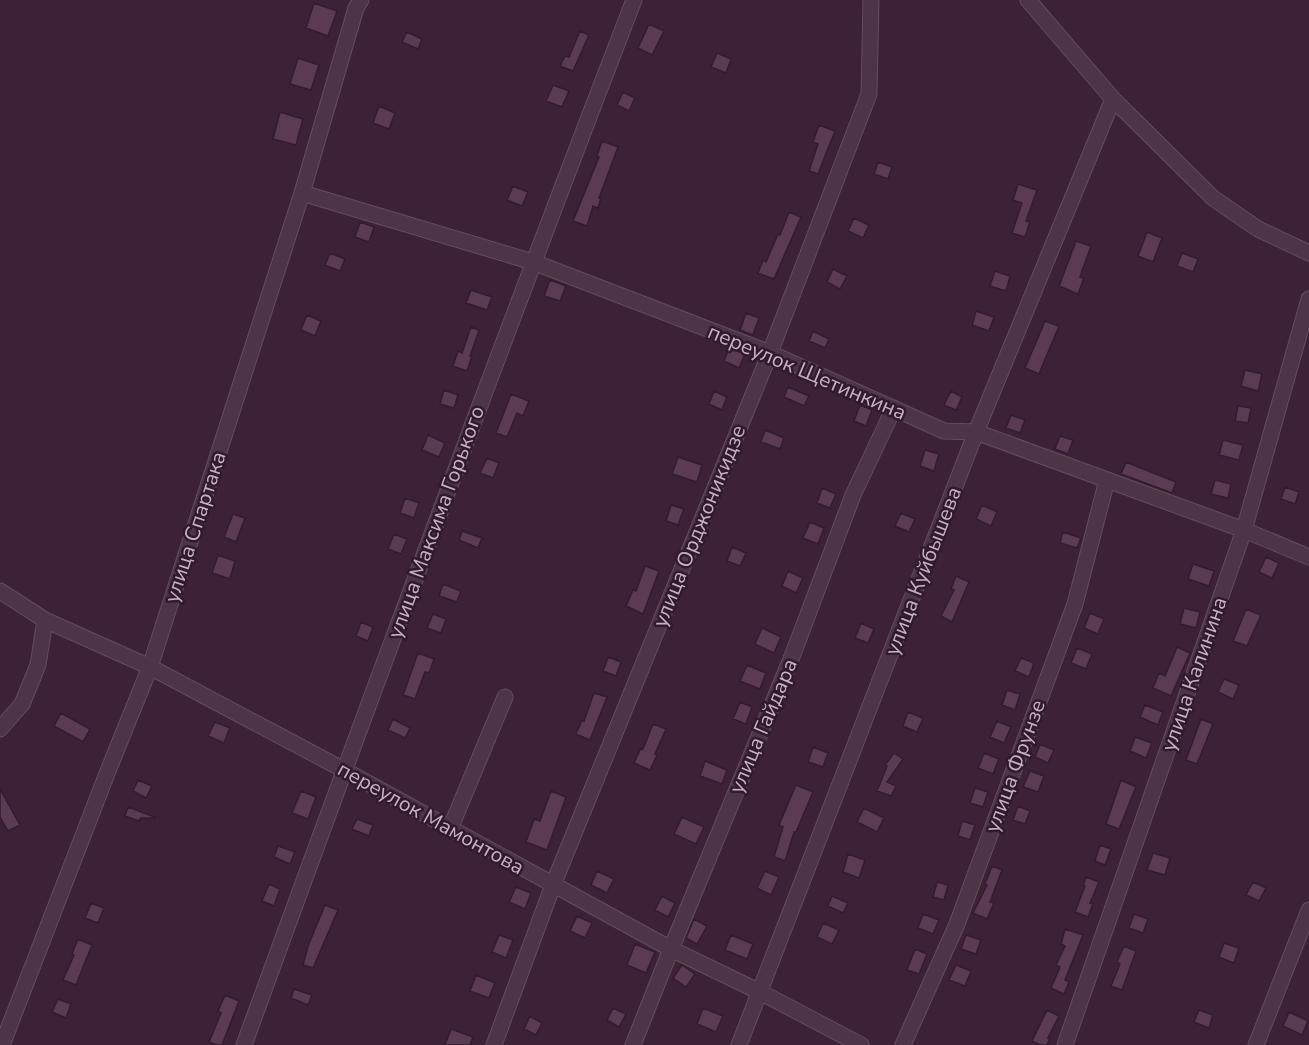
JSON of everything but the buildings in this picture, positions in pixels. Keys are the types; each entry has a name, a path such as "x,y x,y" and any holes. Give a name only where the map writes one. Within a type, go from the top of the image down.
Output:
{"street":[{"name":"улица Спартака","path":"2,1045 150,667 302,193 356,8 361,0"},
{"name":"улица Максима Горького","path":"244,1045 533,262 634,0"},
{"name":"улица Орджоникидзе","path":"494,1045 553,885 770,353 868,94 871,0"},
{"path":"1028,0 1113,99 1213,198 1258,229 1309,253"},
{"name":"улица Куйбышева","path":"739,1045 976,432 1113,99"},
{"name":"переулок Щетинкина","path":"302,193 533,262 770,353 944,431 976,432 1244,530 1309,557"},
{"name":"улица Калинина","path":"1065,1045 1244,530 1309,298"},
{"name":"улица Гайдара","path":"633,1045 670,949 793,654 853,495 894,408"},
{"name":"улица Фрунзе","path":"903,1045 957,924 1075,604 1107,480"},
{"name":"переулок Мамонтова","path":"0,591 45,620 150,667 344,770 670,949 760,992 861,1045"},
{"path":"0,729 22,704 38,664 45,620"},
{"path":"450,829 506,697"},
{"path":"1256,1045 1309,910"}]}
